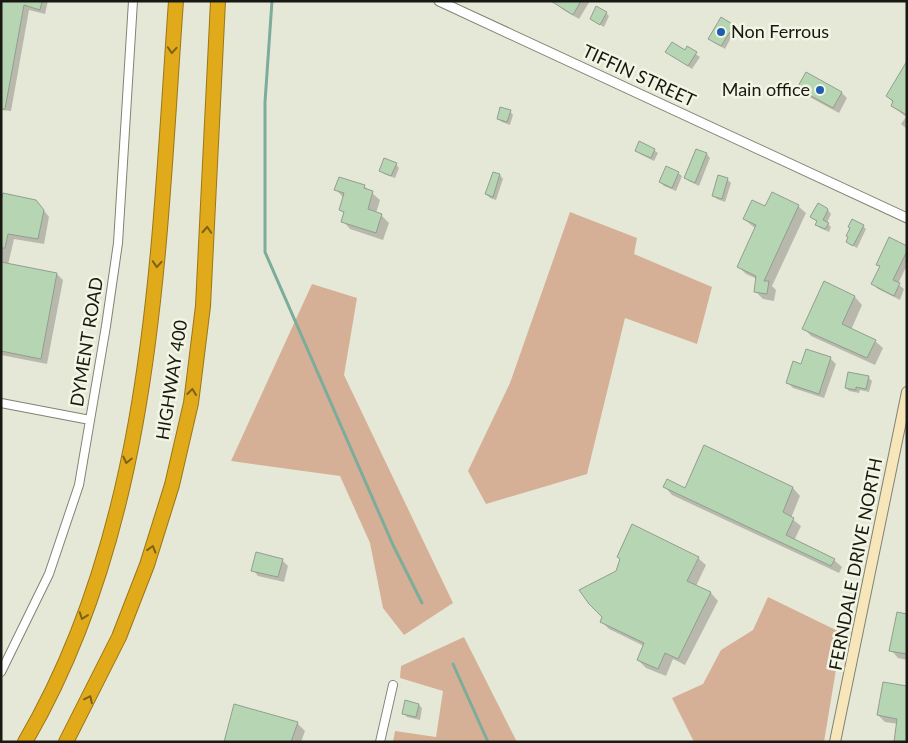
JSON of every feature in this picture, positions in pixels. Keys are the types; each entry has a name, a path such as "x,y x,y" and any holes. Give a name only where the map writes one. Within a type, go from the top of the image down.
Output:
{"highway":[{"name":"HIGHWAY 400","path":"25,742 68,658 96,583 116,512 138,412 155,296 176,1"},
{"name":"HIGHWAY 400","path":"66,742 119,637 147,565 172,485 191,403 203,306 218,1"}],"main road":[{"name":"FERNDALE DRIVE NORTH","path":"835,742 907,392"}],"street":[{"name":"DYMENT ROAD","path":"1,672 49,574 80,485 118,243 133,1"},
{"name":"TIFFIN STREET","path":"439,1 907,218"},
{"path":"1,403 90,420"},
{"path":"380,742 393,685"}],"shaded area":[{"path":"570,212 637,238 634,254 712,287 697,344 625,318 587,474 486,504 468,471 510,383"},
{"path":"312,284 357,298 344,375 453,603 404,635 383,608 370,543 340,476 231,461"},
{"path":"768,597 842,633 824,742 694,742 672,698 703,684 721,650 753,630"},
{"path":"464,637 517,742 393,742 395,731 436,737 443,691 400,678 401,666"}],"building":[{"path":"1,1 42,1 40,10 24,5 5,109 1,109"},
{"path":"551,1 581,1 573,15"},
{"path":"596,6 607,12 600,25 590,19"},
{"name":"Non Ferrous","path":"721,17 745,32 742,38 730,32 721,46 708,39"},
{"path":"672,42 685,50 687,46 697,52 688,66 665,52"},
{"path":"907,61 907,115 891,106 893,101 886,96"},
{"name":"Main office","path":"806,72 842,92 833,108 797,88"},
{"path":"500,107 511,110 507,122 497,119"},
{"path":"639,141 655,149 651,158 635,151"},
{"path":"696,149 707,153 695,183 684,178"},
{"path":"384,158 397,163 391,176 379,171"},
{"path":"666,166 679,172 672,188 659,182"},
{"path":"493,172 500,174 493,197 485,194"},
{"path":"718,175 728,178 722,199 712,196"},
{"path":"339,177 365,185 364,188 373,191 368,209 382,214 376,233 341,222 344,212 339,210 344,193 334,190"},
{"path":"772,192 799,205 764,281 769,281 767,294 754,292 756,276 737,267 756,225 743,219 752,200 765,206"},
{"path":"3,193 36,200 44,210 38,239 8,234 5,248 1,248 1,201"},
{"path":"818,203 828,210 823,220 829,223 825,229 815,225 817,221 810,217"},
{"path":"852,219 864,225 853,246 846,242 848,237 846,236 850,228 848,227"},
{"path":"889,237 907,246 907,251 893,280 900,283 894,296 871,284 880,266 876,265"},
{"path":"1,262 57,273 41,359 1,351"},
{"path":"824,281 855,296 842,324 876,340 867,358 802,329"},
{"path":"806,349 831,357 819,394 786,383 793,361 801,364"},
{"path":"848,372 869,376 866,389 856,387 856,390 845,388"},
{"path":"704,445 793,487 783,512 794,518 786,535 835,559 831,566 663,487 667,479 685,488"},
{"path":"632,524 699,557 687,581 711,592 678,659 665,653 658,669 637,660 644,643 600,622 602,617 579,590 616,571 620,559 617,557"},
{"path":"256,552 283,559 278,577 251,571"},
{"path":"897,612 907,614 907,654 889,651"},
{"path":"883,682 907,686 907,742 894,742 897,719 877,715"},
{"path":"405,700 419,704 416,717 402,714"},
{"path":"234,704 298,722 291,742 224,742"}],"waterway":[{"path":"272,1 265,102 265,252 393,545 422,603"},
{"path":"453,664 488,742"}],"place":[{"name":"Non Ferrous","path":"721,32"},
{"name":"Main office","path":"820,90"}]}
